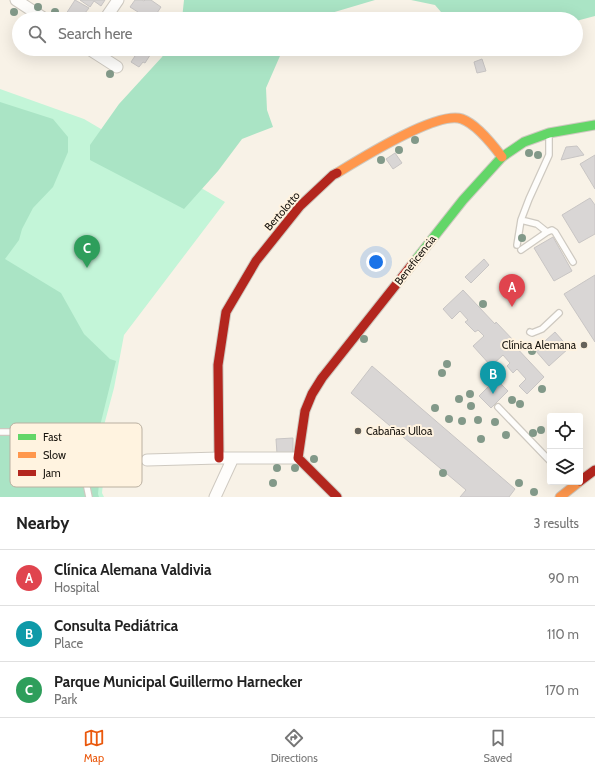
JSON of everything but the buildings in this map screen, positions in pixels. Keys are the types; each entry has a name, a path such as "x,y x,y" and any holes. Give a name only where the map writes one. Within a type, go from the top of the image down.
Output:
{"street":[{"path":"16,0 34,12"},
{"path":"110,12 118,0"},
{"path":"100,56 117,67"},
{"name":"Bertolotto","path":"219,458 218,365 226,312 256,261 300,206 333,175 413,130 451,118 465,120 496,147 502,157"},
{"name":"Beneficencia","path":"298,458 305,411 312,394 322,378 462,200 502,157 524,142 549,133 595,125"},
{"path":"215,497 234,458"},
{"path":"147,460 298,458 337,497"},
{"path":"583,478 595,470"},
{"path":"560,497 574,485"}],"lane":[{"path":"549,133 550,155 529,199 521,220 519,248 552,230 555,232 573,262"},
{"path":"521,220 537,224 547,232"},
{"path":"530,332 532,333 539,331 559,313"},
{"path":"498,407 547,458"},
{"path":"87,487 89,497"}],"green space":[{"path":"184,0 375,0 335,12 183,12"},
{"path":"411,0 595,0 595,16 583,19 583,12 441,12 435,5"},
{"path":"280,56 266,88 267,110 273,127 242,139 218,171 184,209 90,160 90,145 119,104 162,57"},
{"path":"0,89 84,119 225,202 124,335 114,388 105,423 10,423 10,487 103,487 102,493 104,497 0,497"},
{"path":"0,102 53,119 68,137 68,152 53,187 33,208 22,229 19,240 5,259 61,293 84,334 110,359 116,361 101,423 10,423 10,487 99,487 99,497 0,497"}],"traffic: fast":[{"path":"414,262 463,200 502,157 524,142 549,133 595,125"}],"traffic: slow":[{"path":"337,173 399,137 418,128 451,118 462,119 473,125 502,157"},
{"path":"560,497 575,485"}],"traffic: jam":[{"path":"219,458 218,365 226,312 256,261 300,206 337,173"},
{"path":"337,497 298,458 305,411 312,394 322,378 414,262"},
{"path":"583,479 595,470"}],"place":[{"name":"Parque Municipal Guillermo Harnecker","path":"87,268"},
{"name":"Clínica Alemana Valdivia","path":"512,307"},
{"name":"Clínica Alemana","path":"584,345"},
{"name":"Consulta Pediátrica","path":"493,394"},
{"name":"Cabañas Ulloa","path":"358,431"}]}
